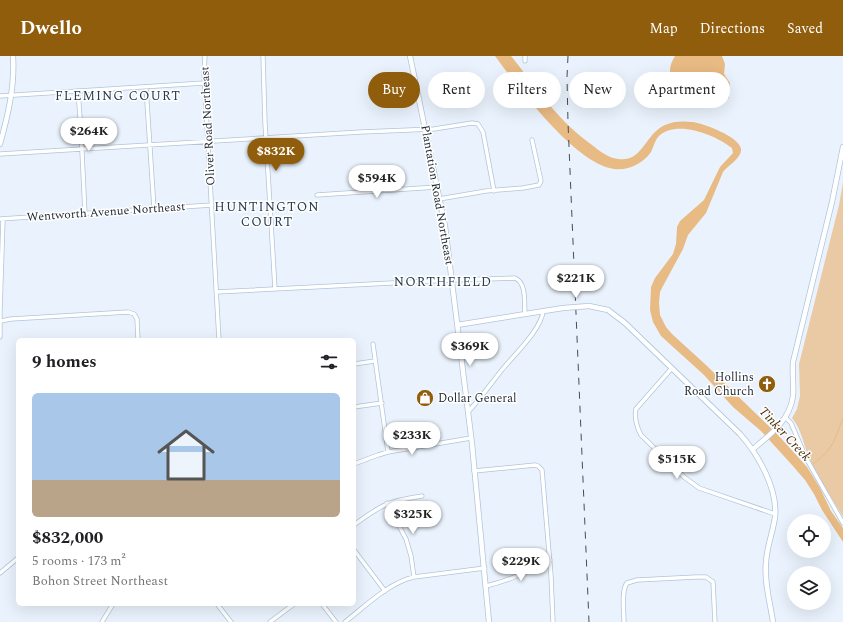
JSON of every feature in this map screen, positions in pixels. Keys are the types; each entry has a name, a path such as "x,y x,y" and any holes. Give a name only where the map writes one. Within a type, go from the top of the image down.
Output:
{"main road":[{"path":"0,144 14,77 13,56"},
{"name":"Plantation Road Northeast","path":"410,56 444,226 471,438 485,568 489,622"},
{"path":"753,450 786,418 791,405 793,398 793,362 832,202 843,146"},
{"path":"457,325 563,308 589,306 602,308 618,317 740,434 753,450 762,466 774,499 775,514 767,552 766,569 773,622"}],"street":[{"name":"Oliver Road Northeast","path":"205,56 204,83 219,338"},
{"path":"264,56 263,75 275,289"},
{"path":"525,56 525,61"},
{"path":"0,96 204,83"},
{"path":"146,87 154,210"},
{"path":"78,91 85,214"},
{"path":"0,154 425,130 472,122 480,126 483,132 494,191"},
{"path":"439,199 536,186 540,183 532,140"},
{"path":"317,195 437,187"},
{"name":"Wentworth Avenue Northeast","path":"1,219 212,205"},
{"path":"0,337 1,219"},
{"path":"216,292 508,278 518,279 523,286 525,314"},
{"path":"468,412 532,335 542,319 543,311"},
{"path":"1,321 11,319 128,312 134,314 137,319 138,338"},
{"path":"373,344 388,452"},
{"path":"356,364 375,361"},
{"path":"672,368 641,402 635,412 641,435 694,485 705,491 775,514"},
{"path":"356,407 382,403"},
{"path":"786,418 791,423 810,465 843,523"},
{"path":"356,463 388,452 471,438"},
{"path":"474,471 538,466 542,472 550,560 553,622"},
{"path":"356,524 387,503 395,500 422,496"},
{"path":"387,503 406,539 411,556 414,577"},
{"path":"356,553 385,591"},
{"path":"0,574 16,560"},
{"path":"486,586 499,583 522,574 550,560"},
{"path":"345,622 403,579 485,568"},
{"path":"624,622 624,587 629,582 694,577 706,577 713,582 715,622"},
{"path":"102,622 112,606"},
{"path":"219,606 231,622"},
{"path":"270,622 291,606"},
{"path":"324,606 336,622"}],"shaded area":[{"path":"495,56 511,56 523,72 507,72"},
{"path":"675,56 722,56 725,64 724,72 670,72 672,61"},
{"path":"536,108 552,108 576,132 597,149 613,158 631,158 637,154 658,130 665,125 678,122 697,123 712,128 728,135 739,144 741,152 723,172 706,213 688,235 683,249 660,292 660,315 666,327 672,334 778,435 807,467 820,488 831,511 843,528 843,542 831,524 831,514 825,514 805,480 761,431 733,407 704,375 661,336 653,322 650,310 651,287 655,278 673,254 676,244 677,227 680,221 704,200 720,167 733,153 732,148 716,138 706,134 685,129 675,129 666,131 659,136 651,152 640,163 625,169 614,169 599,164 582,154"},
{"path":"843,182 843,517 816,471 808,455 800,431 792,418 797,409 800,396 799,364 839,205"}],"waterway":[{"name":"Tinker Creek","path":"813,464 829,449 843,418"}],"railway":[{"path":"568,56 568,123 589,622"}],"place":[{"name":"Hollins Road Church","path":"767,384"},
{"name":"Dollar General","path":"425,398"}],"district":[{"name":"FLEMING COURT","path":"118,96"},
{"name":"HUNTINGTON COURT","path":"267,214"},
{"name":"NORTHFIELD","path":"443,282"}]}
